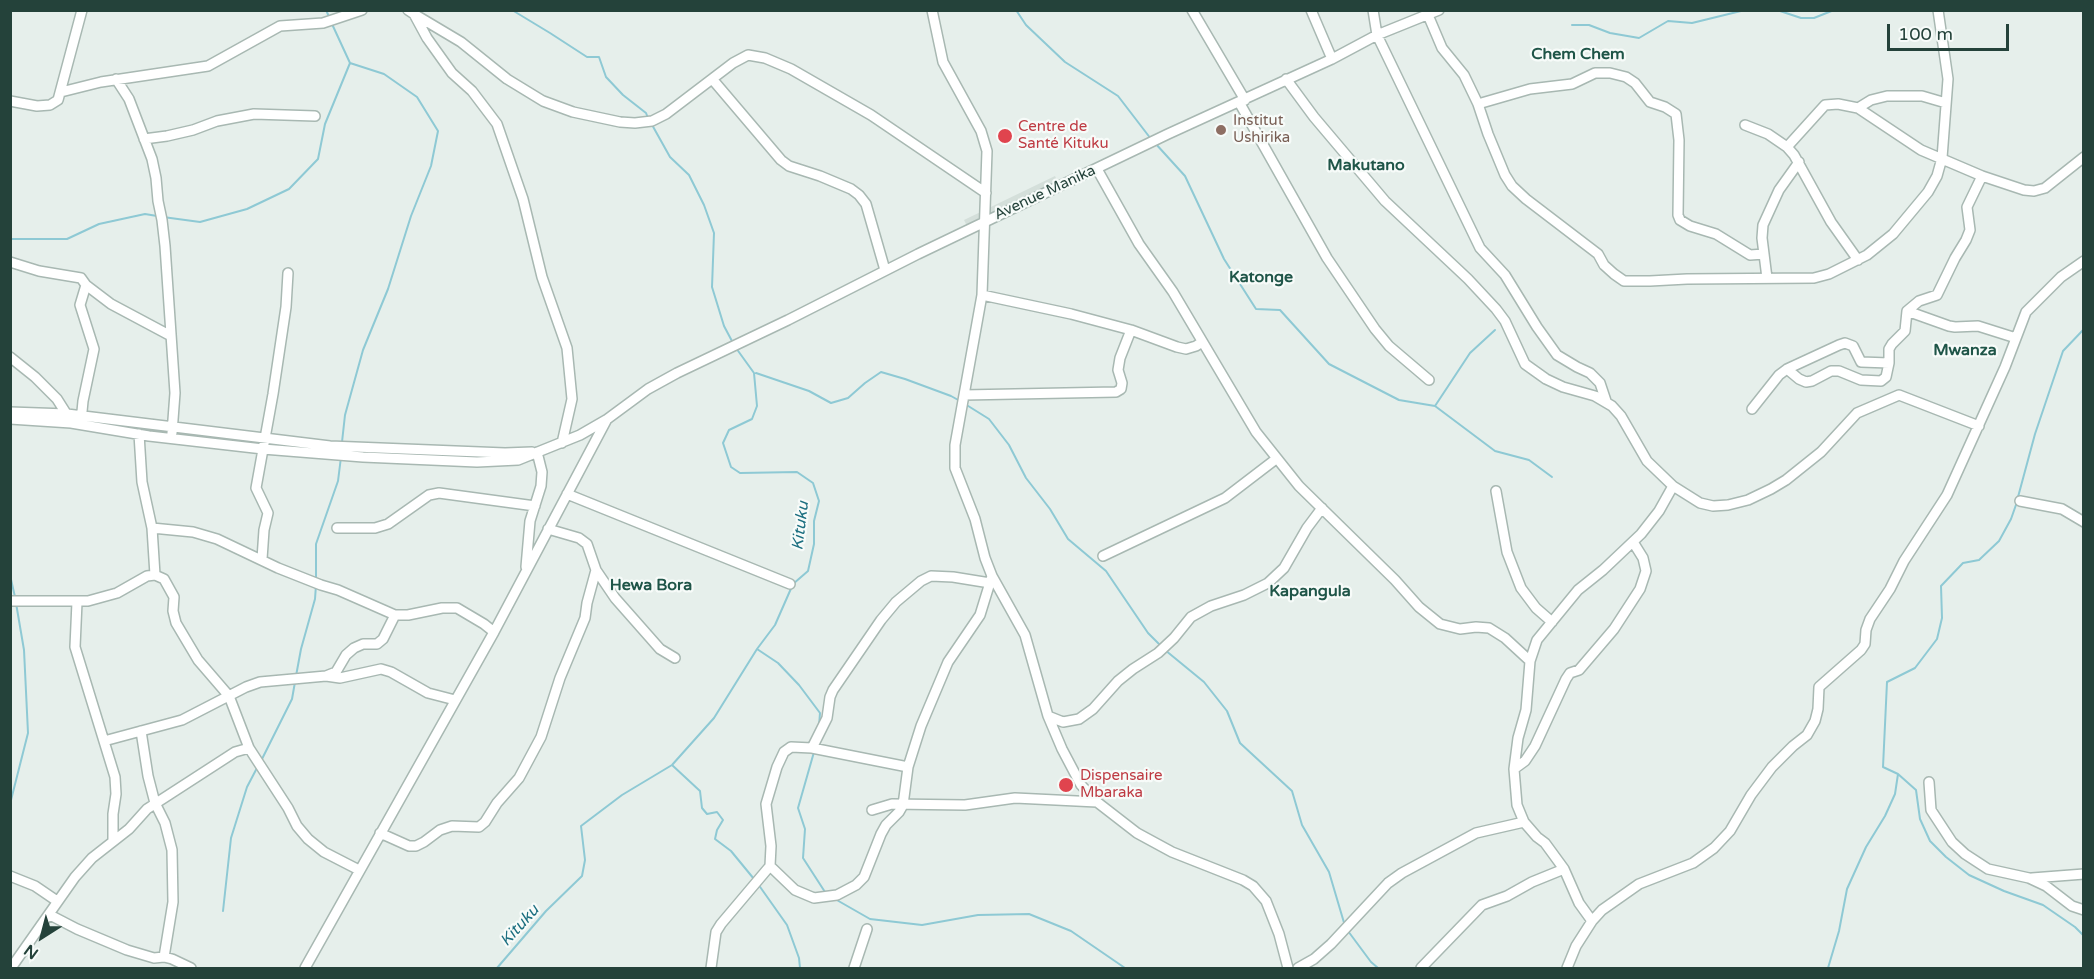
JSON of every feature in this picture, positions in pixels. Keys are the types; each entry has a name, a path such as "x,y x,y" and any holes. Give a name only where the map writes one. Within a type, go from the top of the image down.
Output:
{"street":[{"path":"10,101 37,106 50,105 58,100 81,10"},
{"path":"61,92 116,79 208,66 280,26 323,23 362,10"},
{"path":"932,10 943,62 981,131 987,151 982,296 955,445 955,468 975,519 991,580 1025,634 1048,716 1081,785 1096,802 1137,833 1195,862 1243,880 1252,886 1266,901 1279,934 1288,969"},
{"path":"1192,10 1322,249 1389,346 1429,380"},
{"path":"1311,10 1332,59"},
{"path":"1373,10 1377,35 1480,248 1505,275 1537,327 1557,354 1590,373 1600,383 1606,401"},
{"name":"Avenue Manika","path":"537,452 562,443 606,420 648,389 885,270 1332,59 1377,35 1439,10"},
{"path":"1428,15 1442,48 1464,75 1478,104 1505,175 1512,186 1526,200 1598,254 1604,265 1624,281 1814,278 1829,274 1858,260 1880,246 1907,219 1928,192 1937,176 1942,158 1948,79 1938,10"},
{"path":"411,12 461,42 507,79 543,101 583,114 620,122 652,121 666,114 733,63 748,55 765,58 791,69 871,115 986,193"},
{"path":"411,12 452,74 472,91 497,124 523,199 542,277 567,348 572,399 562,443"},
{"path":"1478,104 1530,89 1572,84 1595,74 1610,73 1626,77 1635,83 1650,102 1665,106 1676,114 1679,140 1678,215 1680,220 1690,226 1716,234 1750,255 1764,254"},
{"path":"116,79 129,99 156,178 162,220 175,393 172,433"},
{"path":"1286,79 1384,201 1468,279 1496,309 1505,321 1525,364 1546,380 1606,401 1621,416 1647,461 1673,486 1700,502 1713,506 1748,500 1786,480 1821,452 1857,413 1899,395 1979,426"},
{"path":"713,80 781,160 789,166 820,176 860,195 866,204 885,270"},
{"path":"1858,108 1871,100 1887,96 1922,96 1946,103"},
{"path":"1787,147 1825,105 1838,104 1858,108 1910,144 1982,176 2003,184 2034,191 2045,188 2084,157"},
{"path":"144,139 184,132 217,121 254,114 315,116"},
{"path":"1744,125 1768,134 1787,147 1799,162 1831,222 1858,260"},
{"path":"1767,278 1762,238 1763,225 1779,190 1799,162"},
{"path":"1097,169 1139,244 1173,292 1256,432 1299,486 1395,580 1419,607 1440,624 1460,629 1489,628 1505,638 1530,661"},
{"path":"1787,369 1806,382 1831,371 1839,371 1861,380 1881,381 1886,377 1889,349 1905,331 1906,311 1919,301 1937,295 1966,240 1970,230 1967,207 1982,176"},
{"path":"1567,969 1576,946 1592,921 1618,897 1639,885 1693,863 1714,848 1730,831 1751,795 1772,767 1792,746 1807,735 1815,721 1818,709 1819,687 1855,656 1865,644 1870,619 1947,495 2029,307 2061,277 2084,261"},
{"path":"10,262 39,271 81,278 86,285 111,304 171,336"},
{"path":"262,559 268,513 256,488 286,307 288,273"},
{"path":"75,420 94,349 80,305 86,285"},
{"path":"982,296 1071,314 1131,330 1186,349 1202,342"},
{"path":"1906,311 1949,326 1978,326 2016,338"},
{"path":"964,395 1116,392 1121,389 1122,383 1118,370 1120,358 1131,330"},
{"path":"1752,409 1779,375 1787,369 1845,343 1853,346 1861,362 1889,363"},
{"path":"10,357 36,377 75,420"},
{"path":"10,412 172,433 263,449 363,457 477,462 518,460 537,452"},
{"path":"10,419 75,420 139,434 172,433 265,438 330,446 505,453 537,452"},
{"path":"305,969 494,632 606,420"},
{"path":"139,434 142,482 152,528 155,575"},
{"path":"525,573 530,521 541,486 542,472 537,452"},
{"path":"1103,556 1225,498 1276,459"},
{"path":"1592,921 1579,903 1564,869 1545,843 1524,822 1517,805 1514,770 1518,738 1526,710 1530,661 1537,640 1578,590 1634,542 1659,511 1673,486"},
{"path":"1496,491 1507,552 1521,588 1536,608 1552,622"},
{"path":"337,528 375,528 388,524 429,495 439,493 535,506"},
{"path":"567,494 790,584"},
{"path":"2020,501 2062,509 2084,522"},
{"path":"1048,716 1063,722 1079,719 1093,709 1118,681 1174,639 1191,617 1211,606 1244,595 1268,583 1284,568 1307,528 1322,508"},
{"path":"152,528 192,532 209,537 394,615 456,608 494,632"},
{"path":"548,529 579,538 587,544 596,570 615,598 645,634 660,649 675,658"},
{"path":"1514,770 1525,761 1535,746 1570,672 1579,670 1614,629 1640,588 1646,571 1643,558 1634,542"},
{"path":"380,833 409,846 416,846 440,830 452,826 479,827 485,822 496,803 519,778 541,737 560,678 585,618 586,603 596,570"},
{"path":"10,601 88,601 117,593 141,579 155,575 164,579 174,597 173,611 176,623 187,644 229,696 249,748 297,826 308,839 337,860 359,870"},
{"path":"812,748 827,718 833,690 896,602 921,580 931,576 991,580"},
{"path":"770,866 795,890 814,898 837,896 856,885 864,877 881,834 903,805 908,767 921,726 948,662 975,625 991,580"},
{"path":"77,602 75,647 115,777 113,841"},
{"path":"326,676 336,672 346,655 354,648 363,644 376,644 382,639 394,615"},
{"path":"104,741 182,720 260,682 326,676 340,678 381,669 391,672 428,693 455,700"},
{"path":"141,731 148,776 155,803 165,823 173,860 173,902 164,957"},
{"path":"711,969 716,932 770,866 771,846 766,804 784,752 791,747 812,748 908,767"},
{"path":"11,969 81,870 129,829 155,803 236,752 249,748"},
{"path":"1929,782 1931,810 1940,827 1965,854 1988,869 2029,878 2046,886 2072,906 2084,910"},
{"path":"872,810 884,805 965,805 1015,798 1096,802"},
{"path":"1298,969 1331,944 1388,884 1402,873 1476,833 1524,822"},
{"path":"1421,969 1482,905 1507,896 1532,882 1564,869"},
{"path":"2029,878 2084,874"},
{"path":"10,876 34,886 57,901"},
{"path":"50,915 127,950 154,958 164,957 191,969"},
{"path":"854,969 867,928"}],"shaded area":[{"path":"1055,176 1059,185 968,228 964,220"}],"waterway":[{"path":"326,10 330,19"},
{"name":"Kituku","path":"512,10 587,57 599,57 606,77 623,95 646,113 648,118"},
{"path":"1016,10 1026,25 1065,62 1118,96 1151,139"},
{"path":"1572,25 1589,25 1610,33 1639,38 1668,21 1692,23 1745,10"},
{"path":"1777,10 1801,18 1814,18 1834,10"},
{"path":"332,24 350,63 384,74 417,97 438,131 431,166 411,216 388,289 363,350 345,415 342,442"},
{"path":"163,217 200,222 247,209 289,189 318,159 325,124 350,63"},
{"name":"Kituku","path":"651,123 670,157 689,175 704,205 714,233 712,287 724,326 733,343"},
{"path":"1155,143 1185,176 1224,259 1256,309 1280,310 1329,364 1399,400 1435,406 1495,451 1529,460 1552,477"},
{"path":"10,239 67,239 99,224 145,214 157,216"},
{"path":"2018,497 2035,434 2063,351 2084,329"},
{"path":"1435,406 1470,353 1495,330"},
{"name":"Kituku","path":"497,968 546,911 582,876 585,860 581,826 622,795 672,765 714,718 757,649 775,625 793,584 808,571 814,544 814,521 819,501 813,483 797,472 740,473 731,467 723,443 729,430 752,419 757,406 754,373 736,348"},
{"path":"756,373 809,391 831,403 848,398 881,372 960,401"},
{"path":"965,404 989,419 1009,445 1026,478 1050,509 1068,539 1106,571 1148,633 1161,646"},
{"path":"316,580 316,544 338,481 341,457"},
{"path":"2017,502 1999,541 1979,560 1963,563 1941,586 1942,618 1937,639 1915,668 1887,682 1883,767 1898,774 1916,790 1920,819 1930,841 1946,857 1969,875 2043,905 2084,936"},
{"path":"10,575 15,597"},
{"path":"296,676 315,599 316,585"},
{"path":"10,804 28,733 24,650 16,603"},
{"path":"757,649 778,663 799,685 820,713 819,726"},
{"path":"1165,650 1204,682 1227,711 1240,743 1292,791 1302,825 1329,872 1345,926"},
{"path":"261,761 292,699 295,682"},
{"path":"814,752 798,808 805,829 803,858 825,892"},
{"path":"672,765 700,791 702,808 707,814 717,812 723,820 715,839 731,851 754,879"},
{"path":"223,911 231,838 247,787 258,766"},
{"path":"1828,968 1839,931 1847,889 1866,847 1895,794 1898,774"},
{"path":"758,884 787,925 799,958 800,968"},
{"path":"835,899 870,919 922,925 978,915 1029,914 1071,931 1125,968"},
{"path":"1348,931 1378,968"}],"place":[{"name":"Institut Ushirika","path":"1221,130"},
{"name":"Centre de Santé Kituku","path":"1005,136"},
{"name":"Dispensaire Mbaraka","path":"1066,785"}],"district":[{"name":"Chem Chem","path":"1578,55"},
{"name":"Makutano","path":"1366,166"},
{"name":"Katonge","path":"1261,278"},
{"name":"Mwanza","path":"1965,351"},
{"name":"Hewa Bora","path":"651,586"},
{"name":"Kapangula","path":"1310,592"}]}
